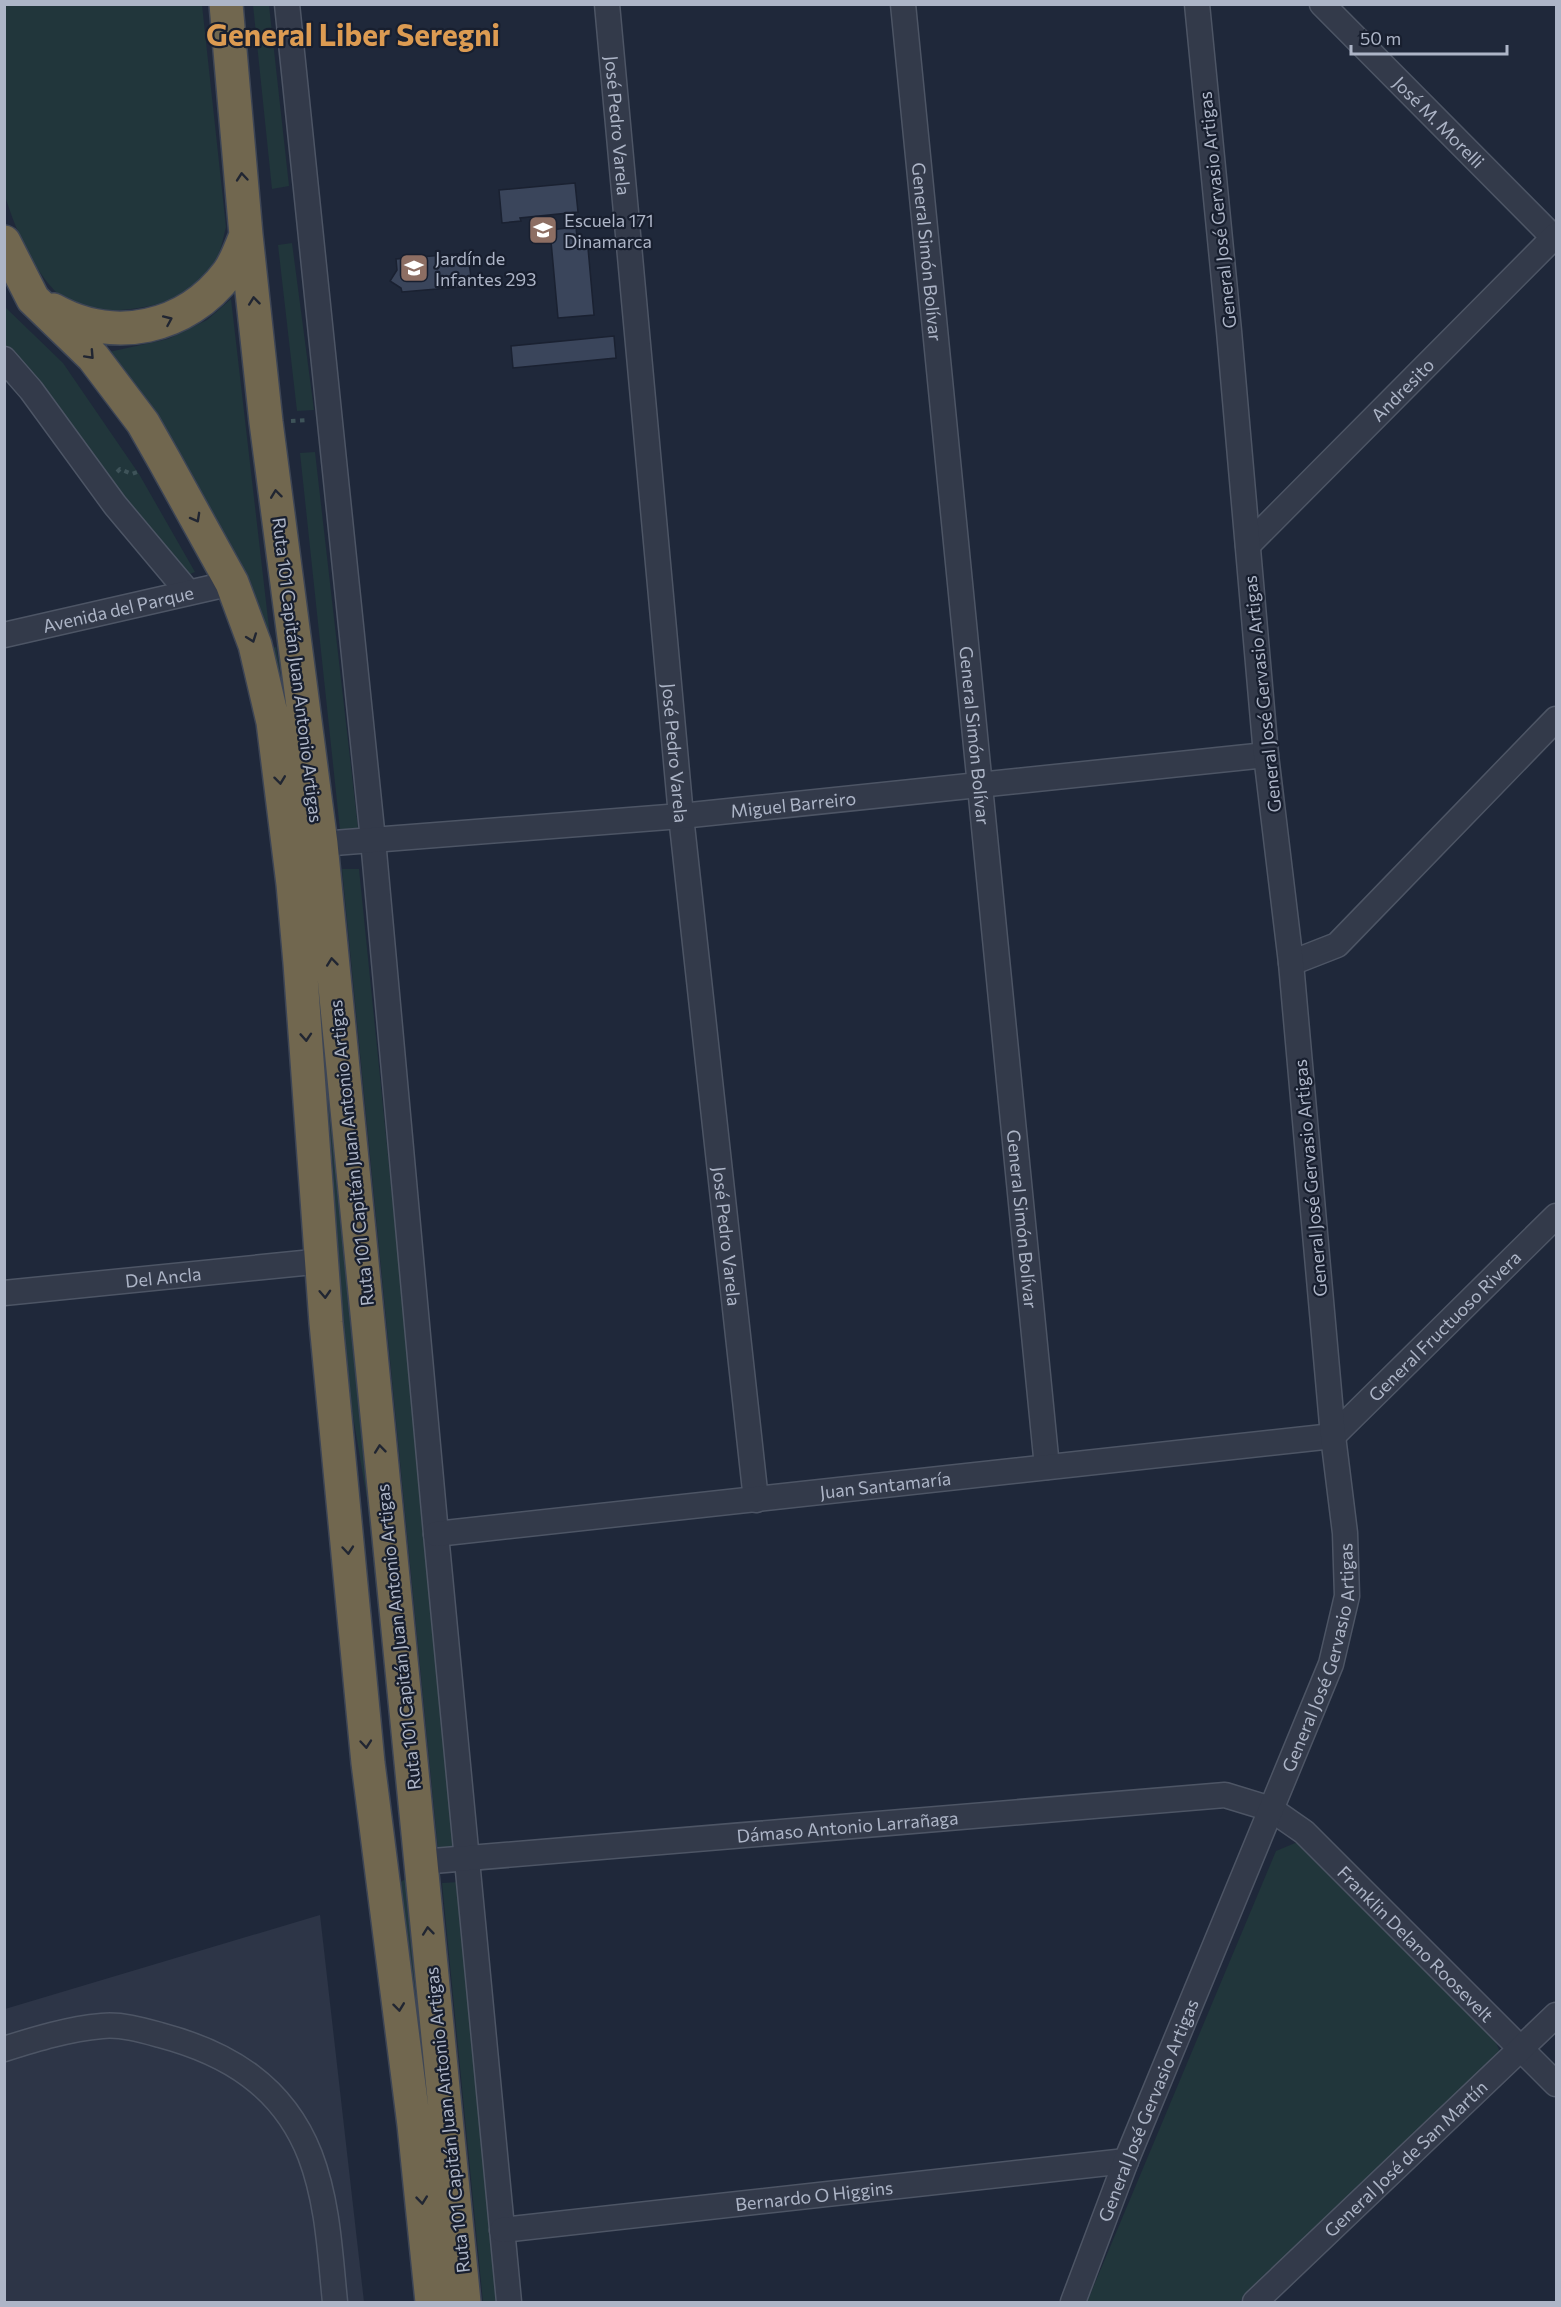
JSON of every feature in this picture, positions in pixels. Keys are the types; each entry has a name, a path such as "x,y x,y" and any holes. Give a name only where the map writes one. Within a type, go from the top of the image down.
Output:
{"highway":[{"name":"Ruta 101 Capitán Juan Antonio Artigas","path":"226,4 246,235 266,422 321,844 464,2302"},
{"path":"4,273 33,299 66,317 95,326 125,328 161,323 189,310 216,286 229,271 246,235"},
{"name":"Ruta 101 Capitán Juan Antonio Artigas","path":"4,242 33,299 93,357 143,423 164,460 232,583 255,645 273,722 293,884 331,1378 368,1763 414,2125 432,2302"}],"street":[{"path":"287,4 373,840 509,2302"},
{"name":"José Pedro Varela","path":"607,4 681,816 756,1500"},
{"name":"General Simón Bolívar","path":"903,4 1047,1467"},
{"name":"General José Gervasio Artigas","path":"1072,2302 1126,2161 1330,1664 1347,1596 1345,1533 1334,1436 1291,963 1266,755 1197,4"},
{"name":"José M. Morelli","path":"1322,4 1556,237"},
{"name":"Andresito","path":"1248,545 1556,237"},
{"path":"4,359 31,390 100,486 188,592"},
{"name":"Avenida del Parque","path":"4,635 232,583"},
{"path":"1291,963 1337,945 1557,719"},
{"name":"Miguel Barreiro","path":"321,844 681,816 1266,755"},
{"name":"General Fructuoso Rivera","path":"1334,1436 1557,1216"},
{"name":"Del Ancla","path":"4,1293 323,1261"},
{"name":"Juan Santamaría","path":"436,1534 1334,1436"},
{"name":"Dámaso Antonio Larrañaga","path":"421,1862 1225,1795 1271,1809"},
{"name":"Franklin Delano Roosevelt","path":"1271,1809 1304,1832 1557,2084"},
{"name":"General José de San Martín","path":"1255,2302 1557,2015"},
{"path":"4,2049 58,2033 104,2025 140,2029 194,2044 237,2065 266,2089 285,2112 298,2131 309,2154 318,2179 326,2217 335,2302"},
{"name":"Bernardo O Higgins","path":"502,2230 1126,2161"}],"path":[{"path":"266,422 330,418"},
{"path":"100,486 120,469 132,474 164,460"}],"shaded area":[{"path":"320,1915 364,2302 5,2302 5,2009"}],"green space":[{"path":"4,5 202,5 226,227 214,262 178,297 134,309 85,308 59,295 49,285 33,261 14,223 5,196"},
{"path":"253,5 269,5 289,186 272,189"},
{"path":"292,243 314,410 297,411 278,245"},
{"path":"231,299 271,645 218,531 179,456 135,385 109,352 168,339 207,320"},
{"path":"4,306 63,363 139,474 195,572 190,574 131,507 5,350"},
{"path":"315,452 358,828 340,830 300,453"},
{"path":"276,647 299,774 407,1844 402,1845 367,1499 342,1351 334,1240 333,1166 270,648"},
{"path":"342,869 359,869 458,1849 438,1850"},
{"path":"1300,1841 1494,2038 1500,2052 1239,2302 1087,2302 1276,1851"},
{"path":"407,1878 453,2302 399,1883"},
{"path":"459,1882 498,2302 483,2302 442,1883"}],"building":[{"path":"575,183 578,212 520,218 521,221 502,223 499,190"},
{"path":"576,227 578,248 588,248 594,315 558,318 550,230"},
{"path":"468,253 472,286 402,292 401,288 390,281 397,270 396,259"},
{"path":"614,336 616,358 513,368 511,346"}],"place":[{"name":"Escuela 171 Dinamarca","path":"543,230"},
{"name":"Jardín de Infantes 293","path":"414,268"}],"district":[{"name":"General Liber Seregni","path":"353,33"}]}
